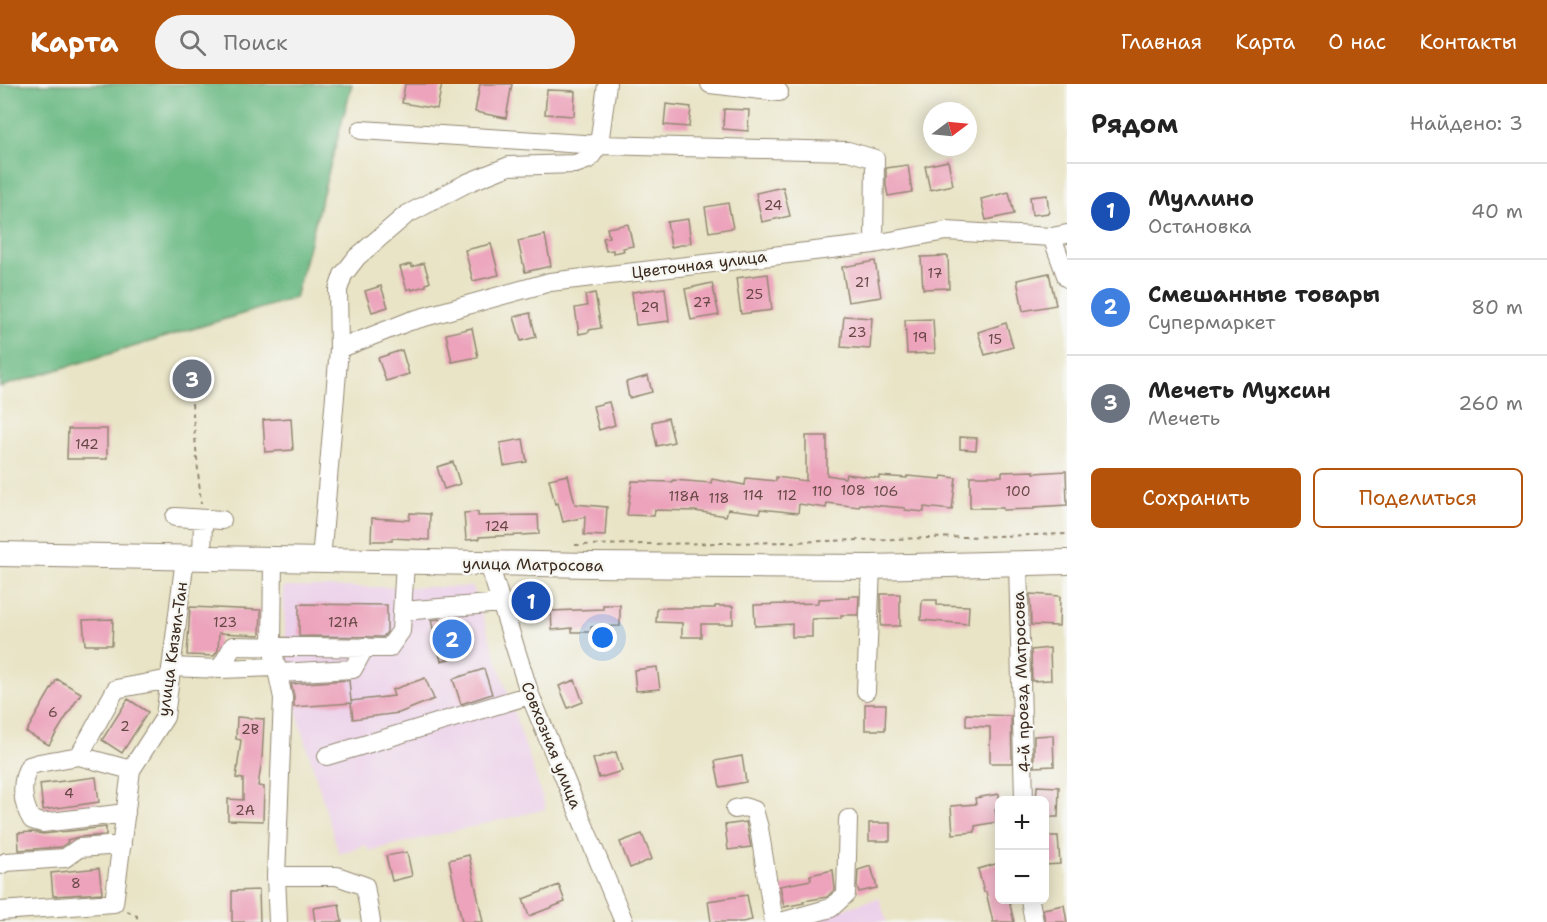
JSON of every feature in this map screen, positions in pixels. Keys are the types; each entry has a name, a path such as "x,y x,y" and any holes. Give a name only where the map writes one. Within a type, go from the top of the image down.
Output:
{"main road":[{"name":"улица Матросова","path":"0,554 489,564 871,567 1067,562"}],"street":[{"path":"321,560 339,349 338,290 343,275 357,257 406,215 466,183 509,166 575,164 589,159 599,145 607,84"},
{"path":"710,84 779,92"},
{"path":"361,130 599,145 848,151 875,159 874,244"},
{"name":"Цветочная улица","path":"339,349 410,321 550,282 874,244 946,231 1060,236"},
{"path":"1060,236 1067,278"},
{"path":"175,517 222,520"},
{"name":"улица Кызыл-Тан","path":"0,911 114,903 131,770 165,717 171,673 202,519"},
{"path":"273,560 272,647 283,698 276,876 278,922"},
{"path":"220,669 233,646 389,648 401,631 405,562"},
{"name":"4-й проезд Матросова","path":"1018,563 1024,796"},
{"name":"Совхозная улица","path":"489,564 530,694 621,921"},
{"path":"866,691 871,567"},
{"path":"402,611 501,603"},
{"path":"79,756 116,689 171,673 220,669 352,669 365,647"},
{"path":"327,756 530,694"},
{"path":"126,813 42,823 32,820 27,811 23,785 29,766 79,756 131,770"},
{"path":"735,809 744,807 754,810 774,922"},
{"path":"781,922 831,908 846,894 848,819"},
{"path":"0,865 6,862 66,858 79,848 122,845"},
{"path":"276,876 338,876 364,885 372,922"},
{"path":"1031,904 1034,922"}],"path":[{"path":"192,403 202,519"},
{"path":"571,545 791,542 1067,534"}],"shaded area":[{"path":"283,587 473,587 546,809 369,851 366,845 339,854 299,720 286,651"},
{"path":"879,898 887,922 798,922"}],"green space":[{"path":"0,84 352,84 295,298 0,387"}],"building":[{"path":"405,84 442,84 437,109 402,103"},
{"path":"480,84 512,84 506,118 475,112"},
{"path":"547,90 575,91 574,116 545,114"},
{"path":"666,104 691,107 689,127 664,125"},
{"path":"724,109 749,110 748,131 723,129"},
{"path":"948,161 953,185 930,190 925,166"},
{"path":"908,165 912,192 888,196 886,168"},
{"path":"783,187 790,216 762,222 756,193"},
{"path":"1009,192 1014,214 986,220 981,199"},
{"path":"1047,195 1049,213 1032,215 1030,197"},
{"path":"728,203 733,228 709,232 705,207"},
{"path":"688,219 691,243 671,247 667,222"},
{"path":"628,224 633,246 623,248 624,251 613,253 613,250 606,251 603,238 609,237 607,228"},
{"path":"545,235 551,266 525,272 518,241"},
{"path":"491,244 499,275 473,281 465,250"},
{"path":"948,256 949,288 923,289 921,257"},
{"path":"875,261 881,297 848,302 842,267"},
{"path":"424,263 430,282 426,286 407,290 400,267 411,264 412,267"},
{"path":"1049,273 1056,305 1023,311 1017,280"},
{"path":"768,274 772,310 741,314 736,278"},
{"path":"712,283 719,315 691,320 685,289"},
{"path":"381,286 388,307 372,312 365,291"},
{"path":"665,288 669,321 636,325 632,292"},
{"path":"595,293 601,328 579,334 575,308 587,306 585,295"},
{"path":"530,313 536,337 521,341 514,317"},
{"path":"844,316 872,318 870,349 841,347"},
{"path":"933,319 935,353 907,354 905,320"},
{"path":"1006,323 1013,347 985,355 978,332"},
{"path":"472,328 478,357 452,362 446,334"},
{"path":"402,350 409,374 386,381 378,358"},
{"path":"205,370 207,385 178,388 177,373"},
{"path":"648,376 652,392 629,398 626,382"},
{"path":"609,402 615,425 599,430 593,406"},
{"path":"291,418 293,450 265,452 263,420"},
{"path":"668,418 674,442 657,446 652,422"},
{"path":"68,429 107,429 107,459 67,459"},
{"path":"806,436 827,436 827,475 845,478 846,474 879,478 879,476 907,478 907,476 941,479 942,476 956,478 952,510 924,507 924,512 905,510 905,508 860,504 859,507 827,503 826,508 799,504 798,513 760,509 760,513 728,509 726,516 695,511 655,510 654,516 627,515 632,481 673,482 673,480 711,483 712,479 745,485 746,478 776,481 776,477 806,481"},
{"path":"960,437 977,438 976,450 960,449"},
{"path":"523,439 527,462 504,466 500,443"},
{"path":"453,462 460,484 444,489 437,467"},
{"path":"1034,471 1034,473 1066,471 1067,505 1003,510 1003,508 970,508 970,476 1002,476 1002,472"},
{"path":"568,475 575,504 607,507 605,536 584,535 585,517 563,522 558,503 555,504 549,479"},
{"path":"478,512 478,516 538,515 539,534 479,537 479,539 466,540 464,513"},
{"path":"410,513 430,514 429,540 392,538 392,541 371,541 372,518 409,520"},
{"path":"881,594 900,594 900,626 881,626"},
{"path":"1030,594 1060,596 1059,626 1031,625"},
{"path":"849,596 859,596 858,615 812,619 812,637 792,637 792,624 755,626 754,605 818,603 818,599 849,598"},
{"path":"922,600 937,600 937,605 969,606 968,624 921,620"},
{"path":"299,604 387,605 387,632 383,637 299,636"},
{"path":"603,605 620,605 620,626 591,627 591,632 572,632 572,628 552,630 551,611 603,609"},
{"path":"715,606 733,606 733,624 701,624 701,637 682,637 682,623 656,622 657,608 715,608"},
{"path":"190,607 261,610 260,635 219,633 218,650 214,656 187,655"},
{"path":"113,619 112,645 85,645 83,620"},
{"path":"440,619 442,626 463,620 471,653 441,661 431,620"},
{"path":"1050,648 1051,680 1032,681 1031,650"},
{"path":"657,667 660,689 636,691 634,670"},
{"path":"484,669 492,694 461,704 453,679"},
{"path":"425,678 434,699 399,713 353,719 351,703 294,707 291,684 349,680 351,701 394,696 392,690"},
{"path":"57,679 81,693 49,745 26,732"},
{"path":"575,680 583,702 568,708 559,686"},
{"path":"128,699 148,712 122,753 102,740"},
{"path":"865,704 886,704 885,730 865,730"},
{"path":"966,714 1011,716 1012,763 990,763 990,727 966,726"},
{"path":"237,717 264,719 258,786 264,787 263,821 228,820 228,799 243,800 243,779 236,778 241,740 236,739"},
{"path":"1053,735 1054,766 1034,767 1034,736"},
{"path":"616,752 622,771 599,778 593,759"},
{"path":"742,756 746,782 720,787 715,761"},
{"path":"96,777 99,802 43,810 40,784"},
{"path":"1037,786 1059,787 1058,817 1049,817 1049,796 1036,796"},
{"path":"999,794 995,796 995,822 975,826 975,832 953,834 951,806 976,804 975,798"},
{"path":"746,822 751,847 728,850 725,825"},
{"path":"869,823 890,823 890,841 869,841"},
{"path":"106,827 106,835 78,837 67,840 68,842 61,847 19,850 18,833 43,834"},
{"path":"642,834 652,859 630,868 620,842"},
{"path":"1049,836 1058,836 1060,864 1049,865"},
{"path":"407,852 412,876 392,881 386,856"},
{"path":"469,855 483,922 462,922 449,860"},
{"path":"995,864 995,904 1010,904 1014,922 993,922 978,869"},
{"path":"871,866 877,888 859,892 858,870"},
{"path":"99,868 102,893 53,896 51,873"},
{"path":"833,870 835,889 827,897 784,907 780,886 811,880 810,875"},
{"path":"559,885 565,902 529,916 523,899"},
{"path":"259,890 260,922 232,922 232,891"},
{"path":"747,895 752,920 711,922 708,901"},
{"path":"339,904 342,922 315,922 313,908"},
{"path":"1064,905 1067,922 1045,922 1043,909"}],"place":[{"name":"Мечеть Мухсин","path":"192,379"},
{"name":"Муллино","path":"531,601"},
{"name":"Смешанные товары","path":"452,639"}]}
